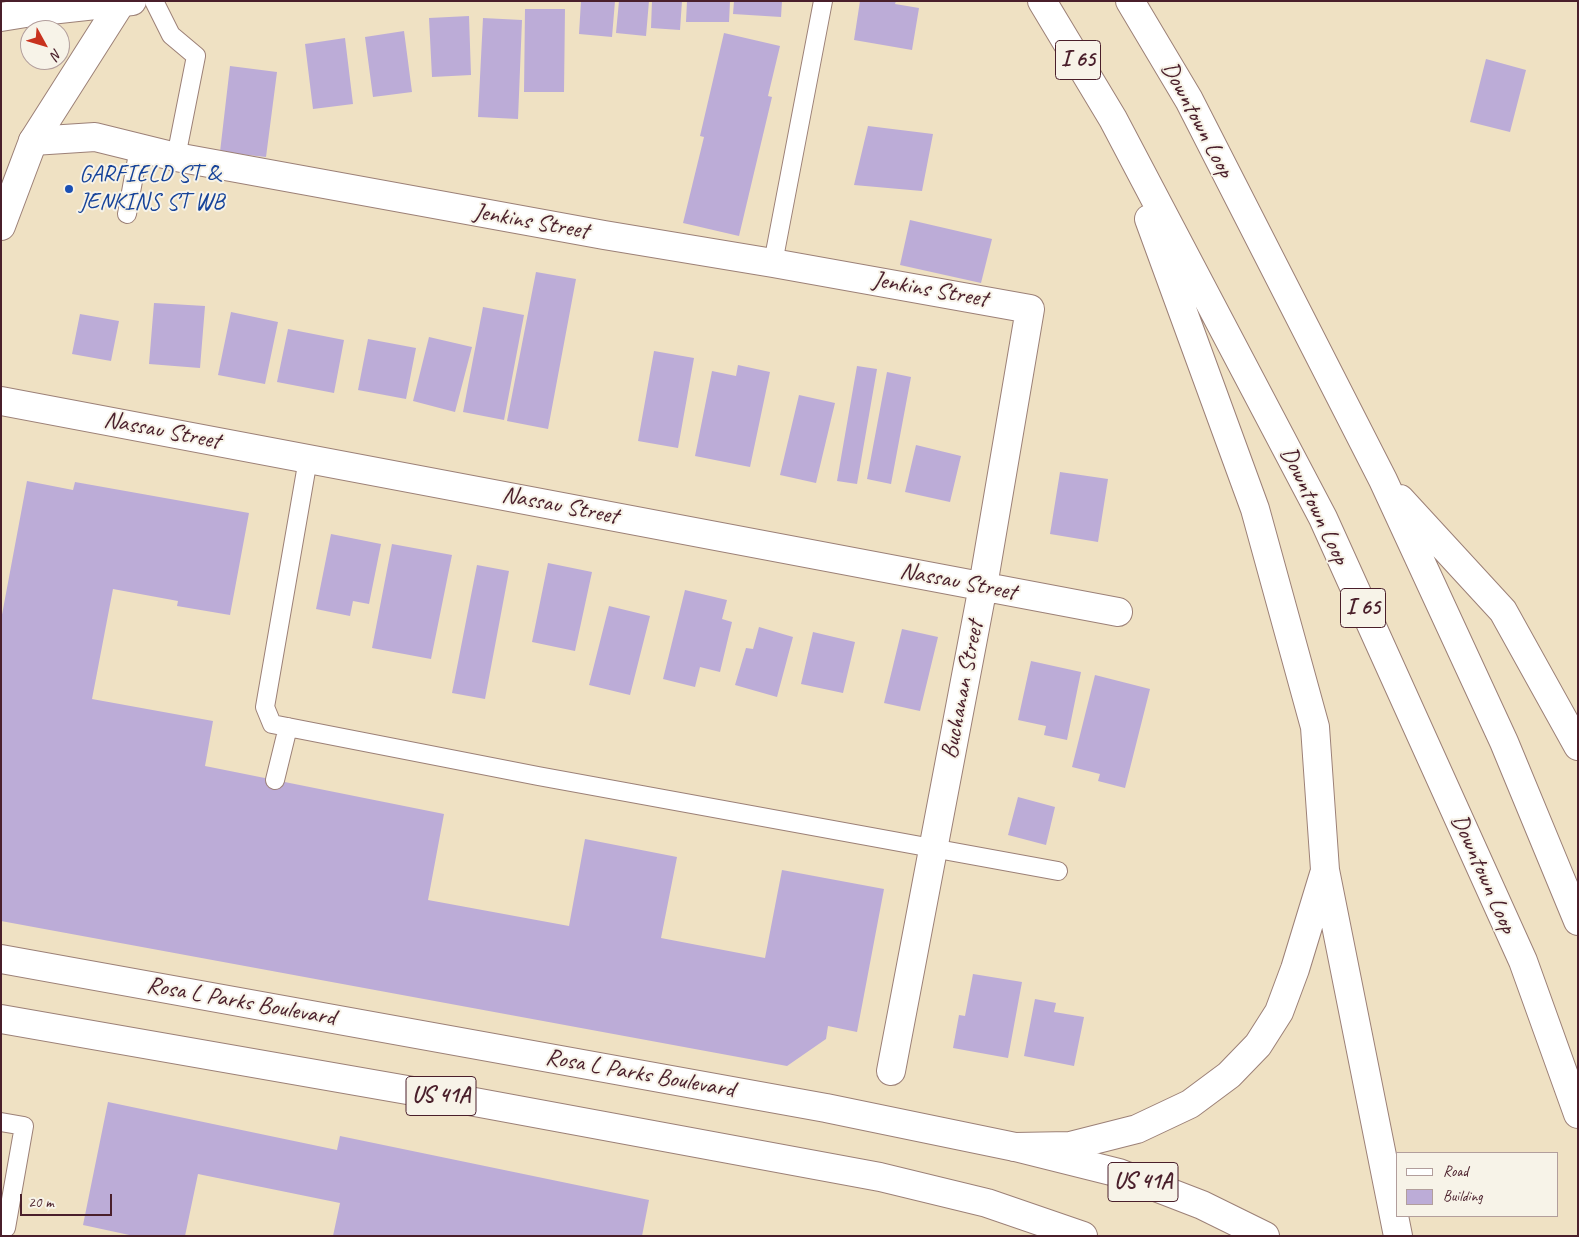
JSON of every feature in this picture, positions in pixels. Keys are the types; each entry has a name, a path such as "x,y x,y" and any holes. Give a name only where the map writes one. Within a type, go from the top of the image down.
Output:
{"main road":[{"name":"Downtown Loop","path":"1042,1 1113,119 1323,518 1523,961 1578,1114"},
{"name":"Downtown Loop","path":"1130,1 1189,100 1383,480 1504,742 1578,921"},
{"path":"1,17 31,7 125,2"},
{"path":"1,226 33,141 125,2"},
{"path":"1113,119 1255,509 1315,727 1325,870 1398,1236"},
{"name":"Jenkins Street","path":"33,141 95,137 176,157 604,235 1030,309"},
{"name":"Buchanan Street","path":"891,1072 983,586 1030,309"},
{"name":"Nassau Street","path":"1,401 1118,612"},
{"path":"1383,480 1503,611 1578,746"},
{"path":"1015,1147 1070,1146 1136,1129 1190,1104 1229,1075 1258,1045 1279,1012 1295,969 1325,870"},
{"name":"Rosa L Parks Boulevard","path":"1,959 826,1108 1015,1147 1119,1173 1202,1205 1265,1236"},
{"name":"US 41A","path":"1,1019 453,1098 880,1177 987,1203 1083,1236"}],"lane":[{"path":"154,1 171,35 196,56 176,157"},
{"path":"773,263 823,1"},
{"path":"127,214 138,148"},
{"path":"308,459 265,707 272,724 548,778 1058,871"},
{"path":"275,780 288,727"},
{"path":"1,1122 24,1126 6,1228 1,1227"}],"building":[{"path":"581,1 615,1 612,37 579,34"},
{"path":"619,1 649,1 646,36 616,33"},
{"path":"652,1 682,1 680,30 651,28"},
{"path":"687,1 730,1 729,22 686,22"},
{"path":"734,1 782,1 781,17 733,14"},
{"path":"860,1 896,1 895,4 919,8 912,50 854,40"},
{"path":"525,9 565,9 564,92 524,92"},
{"path":"469,16 471,75 432,77 429,18"},
{"path":"483,18 522,20 518,119 478,117"},
{"path":"404,31 412,92 373,97 365,37"},
{"path":"724,33 780,46 768,96 772,97 739,236 683,223 704,137 700,136"},
{"path":"345,38 353,104 313,109 305,44"},
{"path":"1486,59 1526,70 1510,132 1470,122"},
{"path":"230,66 277,72 266,157 220,152"},
{"path":"868,126 933,134 922,191 854,185"},
{"path":"910,220 992,239 981,283 900,265"},
{"path":"536,272 576,279 548,429 507,421"},
{"path":"154,303 205,306 200,368 149,364"},
{"path":"483,307 524,315 504,420 463,412"},
{"path":"231,312 278,322 265,384 218,375"},
{"path":"80,314 119,321 111,361 72,354"},
{"path":"288,329 344,340 334,393 277,382"},
{"path":"429,337 472,347 455,412 413,401"},
{"path":"368,339 416,348 406,399 358,390"},
{"path":"654,351 694,358 678,448 638,441"},
{"path":"738,365 770,372 750,467 695,456 712,371 736,376"},
{"path":"857,366 877,369 857,484 837,481"},
{"path":"887,372 911,377 891,484 867,479"},
{"path":"799,395 835,403 816,483 780,475"},
{"path":"916,445 961,456 950,502 905,492"},
{"path":"1060,472 1108,479 1098,542 1050,534"},
{"path":"27,481 73,490 75,482 249,513 230,615 177,606 178,601 113,589 92,699 213,721 205,766 444,814 428,900 569,926 585,839 677,857 661,938 765,958 782,870 884,889 857,1032 828,1026 826,1039 787,1066 1,921 1,620"},
{"path":"331,534 381,544 369,604 353,601 350,616 316,609"},
{"path":"392,544 452,555 431,659 372,648"},
{"path":"548,563 592,572 575,651 532,642"},
{"path":"477,565 509,571 485,699 452,693"},
{"path":"685,590 727,600 722,619 732,622 720,672 700,667 695,687 663,679"},
{"path":"609,606 650,616 630,695 589,685"},
{"path":"759,627 793,637 777,697 735,685 746,648 753,649"},
{"path":"902,629 938,637 920,711 884,703"},
{"path":"813,632 855,642 843,693 801,684"},
{"path":"1031,661 1081,672 1067,740 1044,735 1046,726 1018,720"},
{"path":"1095,675 1150,689 1125,788 1098,781 1100,774 1072,767"},
{"path":"1018,797 1055,807 1046,845 1008,835"},
{"path":"973,974 1022,982 1008,1058 953,1048 959,1015 965,1016"},
{"path":"1035,999 1056,1003 1054,1012 1084,1017 1074,1066 1024,1056"},
{"path":"108,1102 337,1150 340,1136 649,1200 642,1236 333,1236 340,1203 198,1174 185,1236 134,1236 83,1225"}],"place":[{"name":"GARFIELD ST & JENKINS ST WB","path":"69,189"}]}
